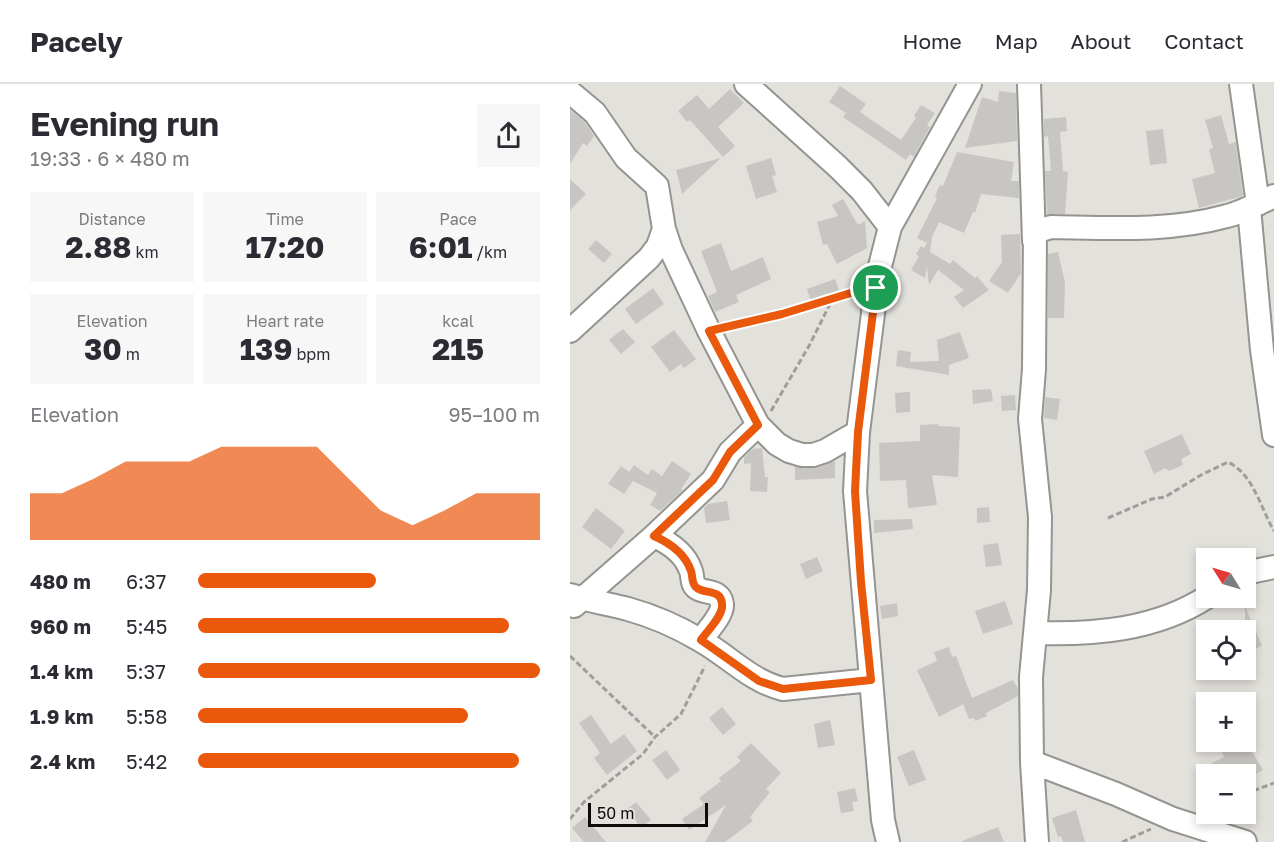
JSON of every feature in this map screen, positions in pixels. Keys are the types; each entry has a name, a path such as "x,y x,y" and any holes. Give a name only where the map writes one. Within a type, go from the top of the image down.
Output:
{"street":[{"path":"746,84 838,167 862,191 890,227"},
{"path":"888,842 883,820 861,582 855,491 858,432 876,288 890,227 970,84"},
{"path":"1029,84 1034,241 1034,369 1030,419 1040,517 1040,567 1031,677 1032,762 1037,842"},
{"path":"1241,84 1260,203 1262,350 1274,435"},
{"path":"570,92 595,113 626,158 657,186 664,229 671,250 709,331 758,425 777,444 802,455 813,455 825,451 858,432"},
{"path":"1034,241 1038,231 1044,228 1166,227 1229,216 1260,203"},
{"path":"570,331 649,258 658,246 664,229"},
{"path":"574,601 654,536 713,480 730,452 758,425"},
{"path":"654,536 676,548 688,565 693,584 697,589 711,591 718,595 722,603 708,645"},
{"path":"1256,570 1273,566"},
{"path":"574,601 630,610 665,623 708,645 759,681 783,689 871,680"},
{"path":"1035,633 1105,632 1173,615 1196,603"},
{"path":"1032,762 1116,794 1173,819 1245,842"}],"path":[{"path":"709,331 876,288"},
{"path":"758,425 776,403 832,300"},
{"path":"1108,518 1152,499 1165,497 1228,462 1238,466 1257,493 1274,531"},
{"path":"570,819 584,802 643,754 655,737 681,714 696,681 708,645"},
{"path":"570,656 655,737"},
{"path":"1256,790 1274,783"}],"building":[{"path":"840,86 866,104 860,112 901,140 916,118 914,116 921,105 935,113 927,125 930,127 914,157 910,154 906,160 843,117 846,113 829,102"},
{"path":"730,89 744,103 718,127 735,146 723,157 690,120 687,122 678,111 697,95 709,109"},
{"path":"999,91 1016,93 1017,141 965,148 982,97 998,102"},
{"path":"570,110 585,122 594,136 587,146 583,143 570,164"},
{"path":"1221,115 1229,144 1236,142 1243,196 1199,208 1192,179 1215,173 1209,150 1213,148 1205,120"},
{"path":"1066,117 1067,131 1060,132 1063,171 1068,172 1065,214 1047,214 1045,171 1051,171 1048,136 1044,137 1044,119"},
{"path":"1163,129 1167,163 1150,165 1146,131"},
{"path":"957,152 1014,162 1011,181 1019,181 1019,198 981,194 975,213 973,212 964,233 939,222 932,237 930,252 950,264 953,260 975,278 977,276 989,290 963,308 954,297 964,290 938,270 929,285 927,267 925,278 911,270 919,256 916,254 921,246 924,248 927,243 917,238"},
{"path":"721,158 682,194 676,170"},
{"path":"771,158 776,175 772,176 777,192 756,199 746,166"},
{"path":"570,179 586,194 570,210"},
{"path":"843,199 858,225 865,221 867,248 837,264 827,244 823,245 817,222 838,216 832,205"},
{"path":"1020,234 1021,273 1008,293 989,281 1002,262 1001,235"},
{"path":"596,240 612,254 604,263 588,249"},
{"path":"721,243 731,271 763,257 771,279 736,295 739,302 715,312 708,296 717,292 701,251"},
{"path":"1058,252 1065,283 1064,318 1048,318 1048,254"},
{"path":"835,279 841,295 812,305 807,289"},
{"path":"653,288 664,304 636,324 625,309"},
{"path":"623,329 635,342 621,354 609,340"},
{"path":"674,330 696,359 684,368 681,364 670,372 651,347"},
{"path":"960,332 969,358 949,365 949,375 896,366 898,350 911,352 910,362 939,361 937,340"},
{"path":"991,389 993,401 973,404 972,390"},
{"path":"910,392 910,412 896,413 895,393"},
{"path":"1015,395 1016,410 1002,411 1001,396"},
{"path":"1045,397 1060,399 1057,420 1044,418"},
{"path":"938,424 938,426 960,427 958,477 932,475 937,505 908,508 906,480 880,481 879,443 920,441 920,425"},
{"path":"1182,434 1191,454 1181,459 1183,465 1169,471 1165,468 1154,474 1144,451"},
{"path":"762,448 765,477 768,477 767,492 750,491 751,463 744,464 744,457 753,449"},
{"path":"672,461 691,474 681,489 683,490 660,511 650,505 657,493 633,481 624,494 608,484 621,466 629,472 634,465 648,475 652,469 662,476"},
{"path":"835,461 835,478 795,480 795,467 813,468"},
{"path":"727,501 730,520 706,523 704,508 708,504"},
{"path":"989,507 990,522 977,523 977,508"},
{"path":"596,508 625,531 611,549 582,527"},
{"path":"912,519 913,529 874,533 874,520"},
{"path":"998,543 1002,565 986,567 983,545"},
{"path":"817,557 823,571 806,579 800,564"},
{"path":"1005,601 1013,624 983,634 975,611"},
{"path":"897,603 898,616 882,619 880,606"},
{"path":"1245,608 1246,608 1251,620 1245,620"},
{"path":"1256,632 1262,646 1256,649"},
{"path":"949,647 952,657 956,656 972,698 1013,680 1018,689 1018,696 975,721 974,718 969,719 963,704 939,717 917,670 937,661 934,652"},
{"path":"722,707 736,724 723,735 709,718"},
{"path":"591,715 611,744 624,734 637,751 607,775 594,758 600,753 579,723"},
{"path":"830,720 835,745 818,748 814,724"},
{"path":"751,743 781,773 766,789 770,792 750,817 753,821 725,842 705,842 726,805 689,830 682,819 704,804 699,798 741,761 737,757"},
{"path":"666,750 680,770 667,780 652,760"},
{"path":"914,750 926,780 909,786 897,757"},
{"path":"1222,752 1252,752 1263,770 1256,774 1256,764 1210,764 1224,757"},
{"path":"855,788 858,801 852,802 854,811 841,813 837,792"},
{"path":"636,802 651,820 641,828 627,809"},
{"path":"1076,810 1085,842 1063,842 1061,836 1058,837 1052,818"},
{"path":"585,817 606,842 584,842 572,828"},
{"path":"998,827 1004,842 962,842 962,841"}],"route":[{"path":"876,288 858,432 855,491 871,680 783,689 768,686 701,640 721,611 722,603 718,595 711,591 697,589 693,584 692,573 688,565 676,548 654,536 713,480 734,447 758,425 709,331 876,288"}]}
